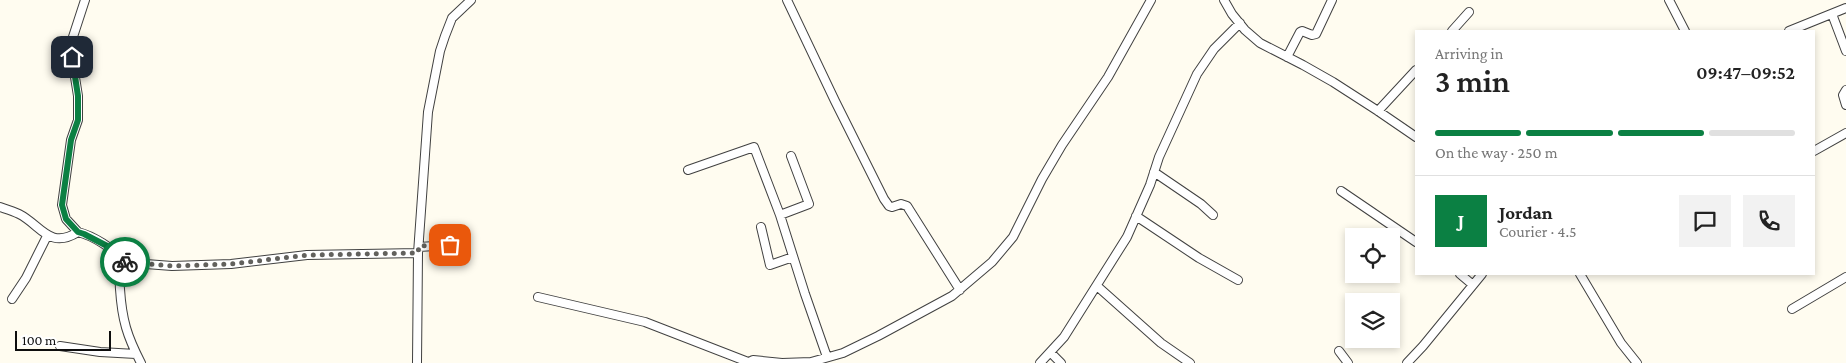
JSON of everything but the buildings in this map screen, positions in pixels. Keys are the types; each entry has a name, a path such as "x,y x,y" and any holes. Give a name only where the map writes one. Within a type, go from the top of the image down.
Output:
{"street":[{"path":"85,0 70,46 78,96 78,120 71,140 62,205 66,219 78,232 111,248 120,262 119,277 125,328 141,363"},
{"path":"417,363 418,250 428,112 440,51 452,18 471,0"},
{"path":"787,0 884,199 892,207 901,204 907,206 960,290"},
{"path":"538,297 645,322 747,363 752,360 782,363 812,362 843,353 945,300 960,290 992,262 1013,237 1042,179 1062,145 1108,77 1151,0"},
{"path":"1224,0 1245,30 1260,43 1287,56 1378,111 1415,136"},
{"path":"1287,56 1300,32 1316,34 1332,0"},
{"path":"1669,0 1684,30"},
{"path":"1792,30 1846,8"},
{"path":"1453,30 1469,12"},
{"path":"1832,14 1846,52"},
{"path":"1040,363 1064,337 1127,237 1159,157 1197,74 1214,49 1240,23"},
{"path":"1378,111 1415,71"},
{"path":"1846,90 1842,94 1846,105"},
{"path":"1815,150 1846,133"},
{"path":"688,170 754,147 780,214 827,358"},
{"path":"780,214 809,204 791,156"},
{"path":"1154,172 1201,204 1213,215"},
{"path":"1341,190 1415,241"},
{"path":"0,207 19,214 48,236 60,239 69,238 78,232"},
{"path":"1136,216 1199,258 1238,280"},
{"path":"761,227 770,265 793,257"},
{"path":"12,299 26,278 48,236"},
{"path":"120,262 172,266 231,264 308,255 418,250 450,245 453,250 452,256"},
{"path":"1461,275 1473,285"},
{"path":"1407,363 1481,275"},
{"path":"1581,275 1621,343 1637,363"},
{"path":"1792,309 1846,276"},
{"path":"1097,286 1162,343 1190,363"},
{"path":"60,346 100,352 136,354"},
{"path":"1339,351 1348,363"},
{"path":"1051,353 1061,363"}],"way so far":[{"path":"125,262 172,266 231,264 308,255 418,253 419,246 450,245"}],"route":[{"path":"72,57 72,68 78,96 78,120 71,140 62,205 66,219 78,232 111,248 120,262 125,262"}]}
